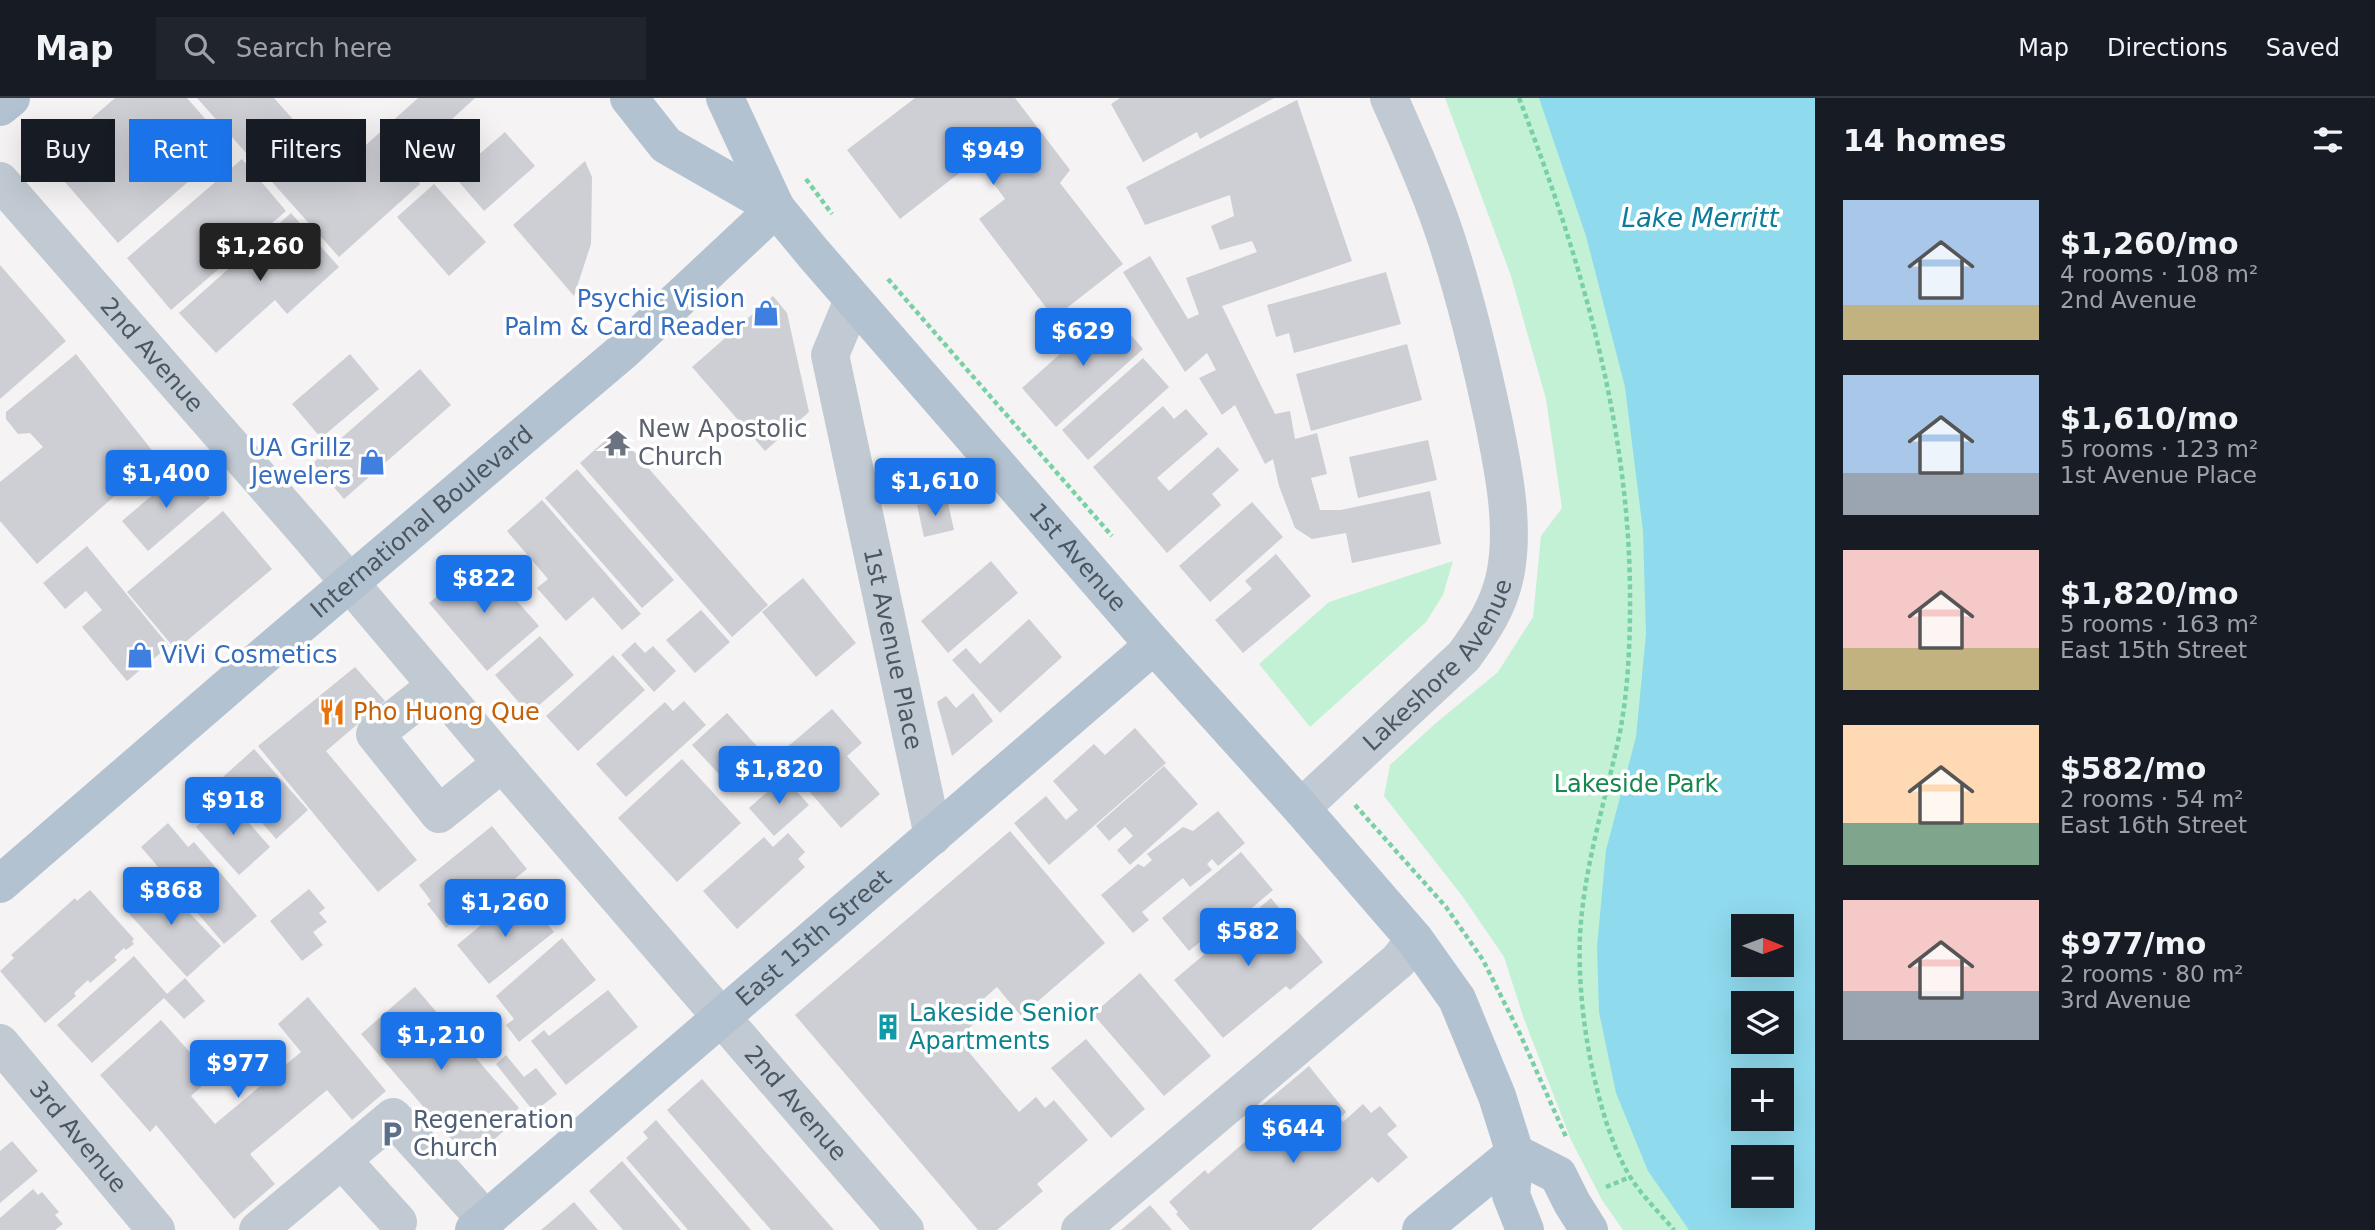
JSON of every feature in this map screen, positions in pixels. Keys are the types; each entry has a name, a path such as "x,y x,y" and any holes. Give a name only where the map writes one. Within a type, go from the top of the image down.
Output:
{"main road":[{"path":"0,107 11,98"},
{"name":"1st Avenue","path":"629,98 666,145 776,208"},
{"name":"1st Avenue","path":"725,98 776,208 1154,645 1301,808"},
{"name":"International Boulevard","path":"0,884 614,359 776,208"},
{"name":"East 15th Street","path":"480,1225 1154,645"},
{"path":"1301,808 1415,940 1457,999 1497,1096 1515,1153 1511,1195 1525,1230"},
{"path":"1421,1230 1515,1153"},
{"path":"1515,1153 1558,1175 1590,1230"}],"street":[{"name":"Lakeshore Avenue","path":"1301,808 1464,656 1484,630 1496,606 1505,576 1506,496 1503,472 1474,332 1442,226 1390,98"},
{"name":"2nd Avenue","path":"0,181 350,583 905,1230"},
{"name":"1st Avenue Place","path":"853,300 830,355 933,836"},
{"path":"436,686 375,734 439,814 502,763"},
{"path":"1080,1230 1398,961 1415,940"},
{"name":"3rd Avenue","path":"0,1044 156,1230"},
{"path":"271,1226 393,1117 480,1225"},
{"path":"342,1160 398,1222"}],"path":[{"path":"1519,98 1567,229 1593,325 1622,475 1630,574 1629,663 1620,730 1599,815 1580,934 1580,972 1588,1052 1605,1123 1630,1177 1674,1230"},
{"path":"1605,1187 1630,1177"}],"green space":[{"name":"Lake Merritt","path":"1445,98 1815,98 1815,1230 1623,1230 1602,1200 1571,1140 1524,1019 1504,957 1463,897 1384,796 1390,765 1498,672 1533,617 1541,536 1562,508 1546,399 1511,276"},
{"path":"1453,561 1443,595 1426,622 1310,727 1259,664 1329,602"}],"water":[{"name":"Lake Merritt","path":"1539,98 1815,98 1815,1230 1689,1230 1648,1171 1616,1093 1599,1012 1597,947 1606,850 1636,737 1646,634 1643,531 1625,387 1586,236"}],"building":[{"path":"115,98 187,98 205,119 129,119 129,182 188,182 118,243 65,182 115,182 115,119 91,119"},
{"path":"197,98 274,98 293,119 246,119 246,153 232,137 232,119 216,119"},
{"path":"418,98 475,98 452,119 395,119"},
{"path":"915,98 1015,98 1070,170 1060,183 1123,264 1054,318 979,219 1005,199 976,160 900,219 847,150"},
{"path":"1120,98 1274,98 1200,139 1197,132 1143,162 1111,104"},
{"path":"1297,100 1352,261 1222,306 1275,414 1290,411 1295,439 1317,433 1327,474 1311,478 1320,510 1341,510 1430,491 1441,544 1352,563 1346,533 1312,539 1295,528 1279,486 1273,459 1265,464 1235,405 1222,415 1199,378 1216,370 1207,353 1185,372 1123,272 1150,256 1188,319 1199,314 1186,278 1257,252 1252,241 1220,250 1211,226 1234,216 1230,195 1145,225 1126,187"},
{"path":"380,132 380,182 420,184 339,257 272,182 366,182 366,145"},
{"path":"505,132 535,166 484,211 459,182 480,182 480,154"},
{"path":"242,159 246,164 246,182 261,182 286,211 171,310 127,258 215,182 232,182 232,168"},
{"path":"585,161 592,177 591,244 574,296 513,225"},
{"path":"434,184 486,242 449,276 397,217"},
{"path":"291,213 339,267 287,314 275,300 216,353 179,313"},
{"path":"0,265 66,341 0,399"},
{"path":"1386,272 1401,324 1294,353 1289,333 1276,337 1267,305"},
{"path":"773,296 787,313 809,412 765,451 692,367"},
{"path":"1109,310 1143,349 1056,427 1022,388"},
{"path":"1407,344 1422,400 1311,431 1296,374"},
{"path":"76,354 158,458 37,564 0,521 0,482 43,447 30,433 18,434 6,419 6,412"},
{"path":"350,354 379,389 321,438 292,404"},
{"path":"1143,358 1169,387 1088,460 1062,430"},
{"path":"420,369 451,405 344,499 313,463"},
{"path":"1163,406 1174,419 1186,409 1208,434 1157,478 1169,491 1218,447 1239,470 1212,494 1221,505 1167,553 1093,467"},
{"path":"616,431 768,605 732,637 580,463"},
{"path":"1428,440 1437,480 1358,498 1349,457"},
{"path":"184,468 210,498 148,551 122,521"},
{"path":"577,469 674,580 642,608 545,498"},
{"path":"947,499 954,530 924,537 917,505"},
{"path":"542,500 641,614 622,630 593,597 566,621 537,588 548,579 507,531"},
{"path":"1252,502 1283,537 1210,602 1179,566"},
{"path":"223,511 272,569 176,650 127,592"},
{"path":"87,546 169,646 127,681 82,627 102,610 86,591 65,609 43,583"},
{"path":"1276,554 1311,596 1243,653 1215,620 1252,589 1245,581"},
{"path":"480,559 539,626 487,671 429,603"},
{"path":"991,561 1018,593 948,653 921,621"},
{"path":"803,578 856,643 816,677 762,612"},
{"path":"701,610 730,642 695,673 666,640"},
{"path":"1029,619 1062,657 1000,713 952,660 966,648 980,664"},
{"path":"540,636 574,675 529,714 495,675"},
{"path":"635,642 645,653 653,646 676,671 654,692 621,655"},
{"path":"613,655 645,690 578,751 546,716"},
{"path":"355,667 385,701 326,751 417,860 378,892 258,746"},
{"path":"973,693 993,721 952,756 937,702 946,696 956,708"},
{"path":"684,701 706,725 626,797 596,764 665,702 673,711"},
{"path":"832,709 862,743 847,756 880,794 841,828 778,755"},
{"path":"727,713 763,753 729,785 692,745"},
{"path":"1135,728 1166,763 1049,865 1014,823 1046,796 1066,820 1078,810 1053,781 1094,744 1105,755"},
{"path":"254,749 308,810 276,839 223,777"},
{"path":"682,759 741,823 677,882 618,818"},
{"path":"1164,766 1198,804 1130,865 1117,850 1133,836 1125,827 1109,841 1096,826"},
{"path":"784,777 809,805 774,836 749,808"},
{"path":"227,798 270,847 239,875 196,827"},
{"path":"1218,811 1245,843 1218,866 1212,859 1207,864 1212,870 1190,887 1183,878 1142,912 1149,920 1133,933 1101,895 1138,864 1144,867 1152,860 1147,854 1183,827 1193,831"},
{"path":"168,823 188,847 194,842 257,916 224,944 141,847"},
{"path":"492,826 527,869 461,922 458,918 446,928 427,904 431,901 419,885"},
{"name":"Lakeside Senior Apartments","path":"1010,831 1105,943 1021,1016 997,987 980,1002 989,1011 957,1038 1019,1112 1036,1097 1045,1108 1054,1100 1088,1140 1037,1184 1043,1191 997,1230 978,1230 795,1015"},
{"path":"788,833 805,852 798,859 805,867 737,929 703,891 764,837 773,847"},
{"path":"1241,852 1273,890 1231,926 1226,921 1189,951 1162,918"},
{"path":"155,877 221,946 187,977 122,906"},
{"path":"309,889 325,908 319,913 327,922 313,932 323,945 302,961 270,921"},
{"path":"90,890 134,939 134,944 126,950 124,948 114,957 117,960 90,983 88,980 74,993 76,996 45,1023 0,971 14,958 11,955 75,898 77,901"},
{"path":"515,897 525,910 534,902 554,932 489,984 457,945"},
{"path":"1271,898 1323,962 1290,990 1286,986 1223,1038 1174,980"},
{"path":"562,938 596,980 519,1042 506,1025 514,1019 496,996"},
{"path":"134,956 167,994 185,978 205,1001 184,1019 164,998 92,1063 57,1025"},
{"path":"1140,973 1211,1056 1164,1096 1093,1014"},
{"path":"415,987 519,1108 503,1121 508,1127 488,1145 481,1137 463,1153 361,1034"},
{"path":"608,990 638,1027 566,1085 531,1041 544,1030 549,1036"},
{"path":"308,997 386,1091 352,1120 327,1090 250,1154 275,1184 234,1219 156,1125 150,1132 100,1075 161,1020 212,1077 191,1096 215,1124 301,1052 278,1024"},
{"path":"1086,1039 1145,1109 1111,1138 1051,1068"},
{"path":"506,1055 524,1077 536,1068 557,1094 534,1112 496,1064"},
{"path":"1309,1066 1346,1112 1340,1118 1343,1122 1363,1104 1371,1113 1380,1106 1397,1126 1387,1134 1408,1157 1378,1183 1372,1177 1311,1230 1190,1230 1169,1202 1205,1170 1208,1174 1263,1126 1261,1124 1268,1117 1260,1107"},
{"path":"702,1079 834,1230 771,1230 667,1110"},
{"path":"656,1120 751,1230 688,1230 626,1158 648,1138 643,1132"},
{"path":"12,1141 38,1171 0,1203 0,1151"},
{"path":"622,1161 681,1230 623,1230 589,1191"},
{"path":"33,1189 38,1195 42,1192 59,1212 55,1215 63,1224 55,1230 0,1230 0,1218"},
{"path":"574,1202 598,1230 541,1230"},
{"path":"1150,1205 1172,1230 1121,1230"}],"place":[{"name":"Psychic Vision Palm & Card Reader","path":"766,313"},
{"name":"New Apostolic Church","path":"617,443"},
{"name":"UA Grillz Jewelers","path":"372,462"},
{"name":"ViVi Cosmetics","path":"140,655"},
{"name":"Pho Huong Que","path":"332,712"},
{"name":"Lakeside Senior Apartments","path":"888,1027"},
{"name":"Regeneration Church","path":"392,1134"}],"park label":[{"name":"Lakeside Park","path":"1636,784"}]}
